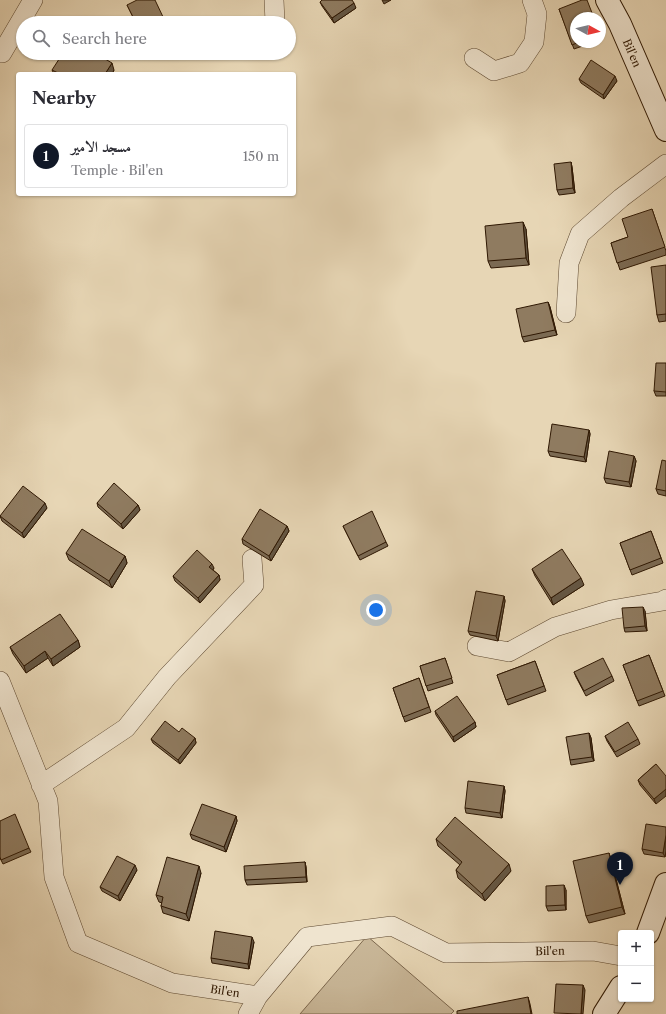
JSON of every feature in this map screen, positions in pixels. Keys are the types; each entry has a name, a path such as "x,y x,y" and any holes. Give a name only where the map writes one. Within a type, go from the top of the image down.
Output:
{"street":[{"path":"24,16 33,0"},
{"path":"274,0 275,16"},
{"path":"474,58 494,71 520,63 534,42 537,14 532,0"},
{"name":"Bil'en","path":"607,0 661,102 666,130"},
{"path":"0,53 2,53 16,29"},
{"path":"566,313 569,263 580,234 621,198 666,164"},
{"path":"41,785 126,728 168,677 254,585 252,559"},
{"path":"477,646 509,652 555,627 611,610 663,601 666,599"},
{"name":"Bil'en","path":"0,681 48,800 54,877 78,943 172,983 258,996 307,937 392,926 446,953 593,951 618,955"},
{"path":"649,930 666,884"},
{"path":"604,1014 618,992"},
{"path":"248,1014 258,996"}],"shaded area":[{"path":"367,936 454,1011 451,1014 300,1014"}],"building":[{"path":"137,0 155,0 163,16 132,16 127,5"},
{"path":"322,0 352,0 354,3 332,18 320,2"},
{"path":"582,0 587,0 592,12 570,12 570,39 559,9"},
{"path":"58,60 107,60 112,63 106,72 56,72 52,70"},
{"path":"591,60 615,76 603,95 579,79"},
{"path":"571,162 573,188 557,190 554,164"},
{"path":"652,209 665,247 617,263 611,243 628,237 622,219"},
{"path":"523,222 526,258 488,261 485,226"},
{"path":"666,265 666,314 657,315 651,267"},
{"path":"548,302 555,330 522,337 516,309"},
{"path":"656,363 666,363 666,392 654,391"},
{"path":"552,424 589,430 584,457 548,451"},
{"path":"609,451 634,456 629,482 604,478"},
{"path":"662,460 666,461 666,491 656,489"},
{"path":"114,483 138,505 121,524 97,503"},
{"path":"23,486 45,503 22,533 0,516"},
{"path":"260,509 287,526 269,556 242,539"},
{"path":"372,511 386,542 358,556 343,526"},
{"path":"82,529 125,556 109,581 66,553"},
{"path":"651,531 661,558 630,570 620,543"},
{"path":"562,549 581,578 551,598 532,569"},
{"path":"197,550 212,564 209,567 219,575 198,598 173,576"},
{"path":"476,591 504,596 496,636 468,631"},
{"path":"643,607 645,626 624,628 622,608"},
{"path":"60,614 78,640 51,659 45,651 24,666 10,647"},
{"path":"649,655 663,691 637,701 623,665"},
{"path":"445,658 452,678 426,686 420,666"},
{"path":"603,658 612,676 584,691 574,672"},
{"path":"535,661 544,686 506,700 497,675"},
{"path":"419,678 429,707 403,717 393,688"},
{"path":"457,696 475,722 453,737 435,711"},
{"path":"165,721 179,732 182,728 195,738 178,760 151,739"},
{"path":"628,722 638,739 615,752 605,736"},
{"path":"589,733 592,757 570,760 566,737"},
{"path":"656,764 666,776 666,789 654,799 638,780"},
{"path":"468,781 504,786 500,813 465,808"},
{"path":"202,804 236,816 224,847 190,834"},
{"path":"15,814 29,848 1,860 0,821"},
{"path":"455,817 509,864 482,894 456,870 462,862 436,839"},
{"path":"646,824 666,827 663,853 642,849"},
{"path":"609,853 622,907 586,916 573,861"},
{"path":"117,856 135,865 118,896 100,887"},
{"path":"167,857 199,866 186,914 161,906 163,897 156,895"},
{"path":"305,862 306,877 245,880 244,866"},
{"path":"564,885 565,905 546,906 546,886"},
{"path":"215,931 252,937 248,964 211,958"},
{"path":"556,984 583,985 581,1014 554,1013"},
{"path":"528,997 531,1014 457,1014 457,1011"}],"place":[{"name":"مسجد الامير","path":"620,885"}]}
